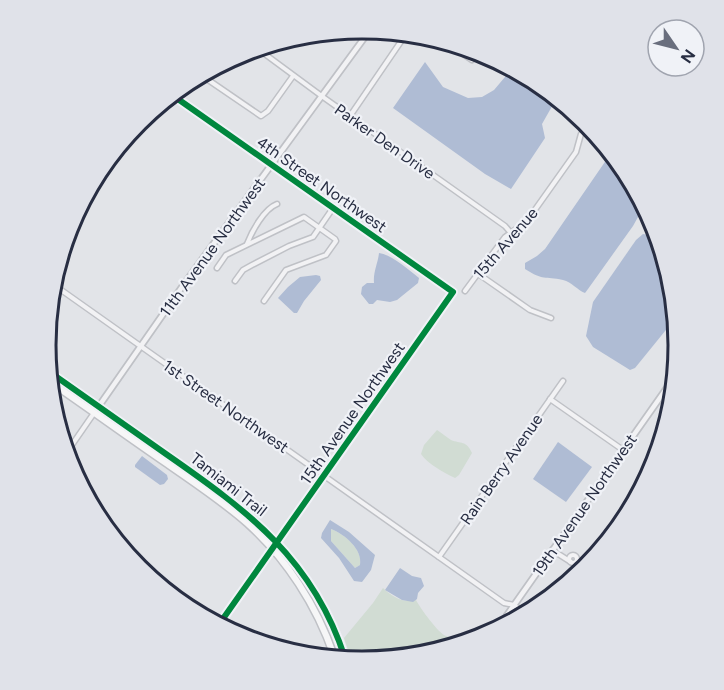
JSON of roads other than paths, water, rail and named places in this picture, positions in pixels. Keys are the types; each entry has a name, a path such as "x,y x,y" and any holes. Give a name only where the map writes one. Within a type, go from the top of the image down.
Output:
{"main road":[{"name":"Tamiami Trail","path":"58,378 249,514 300,569 334,628 342,650"},
{"name":"Tamiami Trail","path":"60,389 206,491 248,524 291,573 321,624 331,649"},
{"path":"86,407 99,406"},
{"path":"94,413 99,412 109,418 115,418"},
{"path":"166,463 170,457"},
{"path":"206,491 211,485"}],"street":[{"name":"11th Avenue Northwest","path":"99,406 363,39"},
{"path":"350,116 401,42"},
{"name":"Parker Den Drive","path":"265,55 505,226 511,233"},
{"path":"209,80 261,116 268,111 293,76"},
{"name":"4th Street Northwest","path":"179,100 453,292"},
{"name":"15th Avenue","path":"465,291 506,237 527,221 576,152 581,134"},
{"path":"246,244 271,206 277,204"},
{"path":"235,281 243,270 284,248 313,237 333,208"},
{"path":"217,268 226,255 304,217 336,241 326,255 286,270 264,301"},
{"path":"477,273 530,310 551,318"},
{"name":"1st Street Northwest","path":"61,290 504,603 518,608"},
{"name":"15th Avenue Northwest","path":"224,617 453,292"},
{"name":"Rain Berry Avenue","path":"439,557 563,381"},
{"name":"19th Avenue Northwest","path":"508,613 664,392"},
{"path":"550,399 623,450"},
{"path":"72,444 94,413"},
{"path":"552,550 576,563"},
{"path":"563,558 574,555 578,558 572,562"},
{"path":"570,556 572,562"}],"water":[{"path":"425,62 443,87 468,98 482,97 494,90 505,75 552,106 542,124 545,138 511,189 485,174 393,108"},
{"path":"606,160 627,192 639,216 585,293 566,281 540,277 525,269 525,263 545,249"},
{"path":"643,234 648,235 652,247 662,285 667,328 635,368 630,370 593,347 586,336 593,302 636,240"},
{"path":"379,253 394,259 419,278 418,283 397,300 390,302 377,300 369,304 361,294 362,287 367,283 374,283"},
{"path":"320,276 321,280 297,313 294,313 278,298 300,277"},
{"path":"558,442 592,467 566,502 533,479"},
{"path":"142,456 167,475 168,479 164,484 160,485 135,467"},
{"path":"330,520 349,532 375,555 371,570 362,582 354,581 339,558 321,538","holes":["331,529 356,548 360,565 355,568 331,541"]},
{"path":"400,568 412,576 421,578 424,586 413,602 402,600 385,590"}]}
